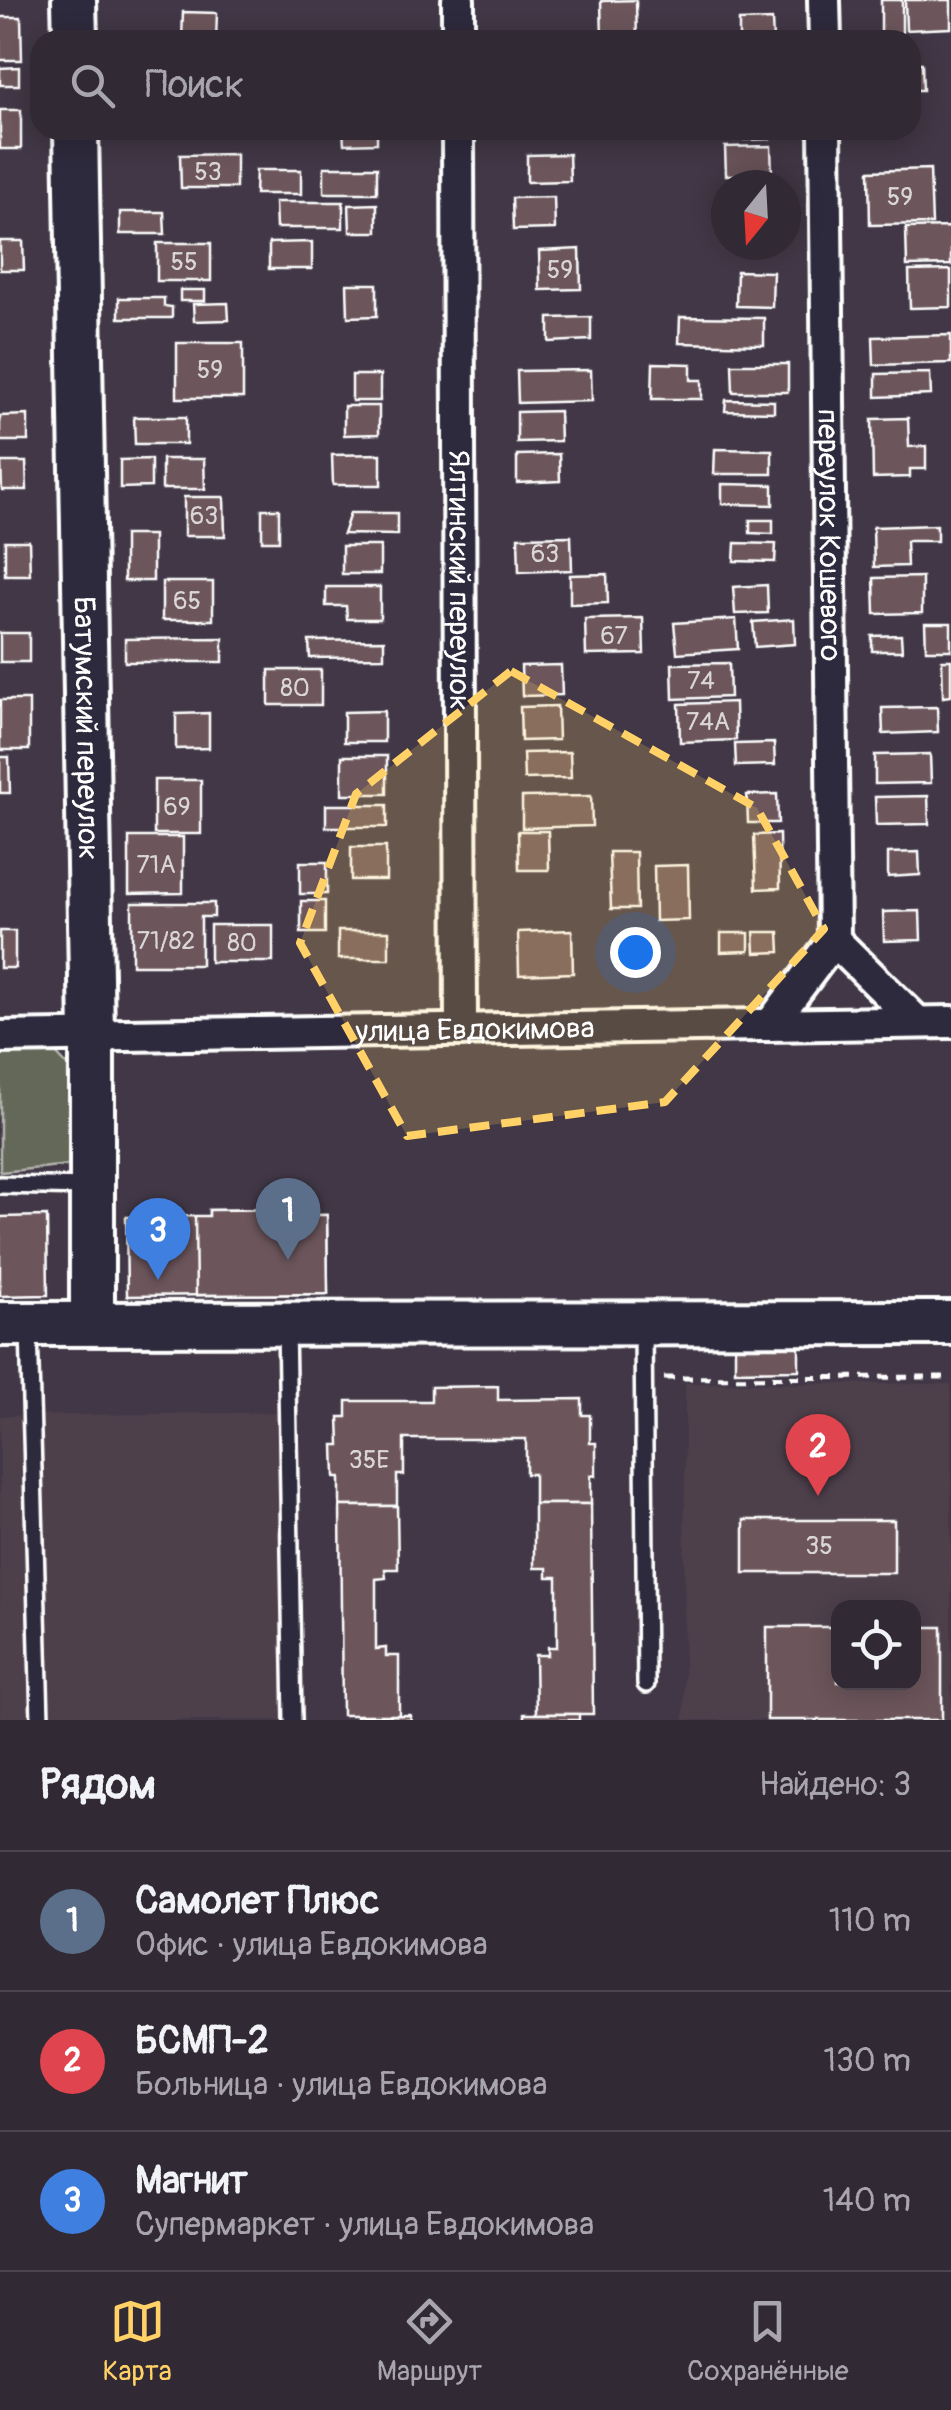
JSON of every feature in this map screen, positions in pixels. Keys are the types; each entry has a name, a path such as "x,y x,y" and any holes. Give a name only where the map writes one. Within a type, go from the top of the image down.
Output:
{"street":[{"path":"74,0 75,30"},
{"path":"458,0 458,30"},
{"path":"824,0 824,30"},
{"name":"Батумский переулок","path":"76,140 92,1035 92,1323"},
{"name":"Ялтинский переулок","path":"458,140 461,1030"},
{"name":"переулок Кошевого","path":"826,140 834,940"},
{"path":"770,1024 834,940 917,1022"},
{"name":"улица Евдокимова","path":"0,1037 951,1022"},
{"path":"15,1324 951,1323"}],"lane":[{"path":"0,1186 92,1188"},
{"path":"15,1324 40,1720"},
{"path":"643,1324 646,1684"},
{"path":"286,1325 293,1720"}],"path":[{"path":"645,1378 951,1376"}],"highlighted area":[{"path":"511,671 757,808 824,929 665,1102 407,1136 300,943 356,794"}],"shaded area":[{"path":"685,1383 951,1384 951,1720 684,1720"},
{"path":"295,1412 305,1720 0,1720 0,1416"}],"green space":[{"path":"0,1047 50,1047 68,1066 69,1165 0,1172"}],"building":[{"path":"636,0 637,30 602,30 601,1"},
{"path":"881,0 902,0 902,30 881,30"},
{"path":"905,0 951,0 951,28 906,30"},
{"path":"183,12 217,13 216,30 182,30"},
{"path":"0,17 21,17 22,60 0,60"},
{"path":"772,20 772,30 739,30 739,21"},
{"path":"19,67 19,85 0,85 0,68"},
{"path":"0,110 21,110 21,149 0,149"},
{"path":"344,140 377,140 377,143 344,144"},
{"path":"771,146 772,170 726,170 725,147"},
{"path":"236,154 236,188 181,188 180,155"},
{"path":"569,154 570,181 527,182 527,155"},
{"path":"324,167 377,167 377,193 324,193"},
{"path":"930,169 932,224 870,225 869,171"},
{"path":"256,170 301,170 301,194 255,194"},
{"path":"554,197 555,229 513,230 512,198"},
{"path":"275,202 343,202 343,228 276,228"},
{"path":"377,204 377,232 350,232 349,205"},
{"path":"120,212 164,212 165,234 120,234"},
{"path":"951,227 951,265 907,266 906,228"},
{"path":"0,241 23,241 24,270 0,270"},
{"path":"312,242 312,269 269,269 269,243"},
{"path":"157,243 211,243 211,281 157,281"},
{"path":"580,249 581,289 540,290 539,251"},
{"path":"951,270 951,307 910,308 909,271"},
{"path":"737,271 773,272 772,307 736,306"},
{"path":"347,284 377,284 377,316 348,317"},
{"path":"180,290 205,290 205,301 180,301"},
{"path":"119,298 164,298 164,306 172,307 172,318 119,318"},
{"path":"228,303 229,320 194,321 193,304"},
{"path":"591,317 591,340 549,342 549,318"},
{"path":"680,317 764,318 764,345 679,343"},
{"path":"951,335 951,363 874,365 873,337"},
{"path":"177,343 243,343 243,398 177,398"},
{"path":"653,363 691,364 691,380 702,380 702,399 652,399"},
{"path":"732,364 788,364 788,392 733,392"},
{"path":"591,370 592,401 518,403 517,371"},
{"path":"930,373 931,395 876,397 876,374"},
{"path":"352,375 380,375 380,401 352,401"},
{"path":"726,400 774,401 774,412 725,411"},
{"path":"344,406 379,406 379,434 344,435"},
{"path":"559,411 560,441 517,442 517,412"},
{"path":"28,415 28,441 0,441 0,416"},
{"path":"134,417 186,417 186,444 135,444"},
{"path":"908,418 909,447 926,446 926,469 910,469 910,477 873,478 872,419"},
{"path":"715,449 772,450 772,474 714,474"},
{"path":"381,454 381,485 333,485 332,455"},
{"path":"559,454 560,481 517,483 517,455"},
{"path":"151,459 151,487 120,488 120,460"},
{"path":"162,459 204,459 205,489 162,489"},
{"path":"1,462 26,462 27,490 2,490"},
{"path":"722,484 773,485 773,505 722,504"},
{"path":"184,497 224,497 225,536 184,536"},
{"path":"262,509 279,509 279,541 262,541"},
{"path":"350,513 397,513 397,535 343,534"},
{"path":"750,520 773,520 773,534 750,533"},
{"path":"937,525 937,541 906,541 907,566 874,567 873,527"},
{"path":"124,535 153,535 153,581 124,581"},
{"path":"571,536 572,570 519,572 518,537"},
{"path":"5,541 29,541 30,575 5,575"},
{"path":"735,543 776,544 775,562 734,561"},
{"path":"342,546 380,546 380,574 342,574"},
{"path":"607,574 608,603 570,604 570,575"},
{"path":"922,577 922,613 875,614 874,578"},
{"path":"162,582 213,582 213,620 162,620"},
{"path":"767,585 768,613 735,614 733,587"},
{"path":"326,587 380,587 380,619 347,619 346,606 326,606"},
{"path":"643,618 644,654 586,655 585,619"},
{"path":"736,619 738,649 677,653 674,623"},
{"path":"794,619 795,644 755,647 753,622"},
{"path":"925,623 951,623 951,650 926,650"},
{"path":"0,633 29,633 29,662 0,662"},
{"path":"901,635 902,651 872,651 872,636"},
{"path":"223,638 223,662 125,662 125,639"},
{"path":"384,640 384,657 310,658 309,641"},
{"path":"942,660 951,660 951,696 943,697"},
{"path":"729,663 730,697 673,699 672,664"},
{"path":"561,665 562,695 522,696 521,666"},
{"path":"269,670 321,670 321,705 269,705"},
{"path":"0,700 29,700 29,750 0,750"},
{"path":"735,702 736,740 680,742 679,704"},
{"path":"557,706 558,740 521,741 520,707"},
{"path":"937,707 938,732 883,734 882,708"},
{"path":"384,711 384,742 344,742 344,712"},
{"path":"209,713 209,748 176,749 176,714"},
{"path":"774,743 775,765 736,766 735,744"},
{"path":"570,752 571,778 524,779 523,753"},
{"path":"930,754 931,783 875,784 875,755"},
{"path":"342,756 387,756 387,794 342,794"},
{"path":"0,757 9,757 10,793 0,793"},
{"path":"154,780 201,780 201,834 154,834"},
{"path":"777,794 778,823 748,823 747,795"},
{"path":"591,796 592,826 522,828 522,797"},
{"path":"928,796 929,824 876,825 875,797"},
{"path":"326,805 387,805 387,827 326,827"},
{"path":"518,831 548,831 549,870 519,870"},
{"path":"779,834 780,888 756,889 754,835"},
{"path":"129,837 183,837 183,893 129,894"},
{"path":"351,847 386,847 386,880 351,880"},
{"path":"609,852 636,852 637,909 611,909"},
{"path":"919,852 920,875 888,877 888,853"},
{"path":"300,862 327,862 327,894 300,894"},
{"path":"688,865 689,920 655,921 654,866"},
{"path":"301,901 325,901 325,933 301,933"},
{"path":"132,903 214,903 214,917 201,917 201,965 132,965"},
{"path":"920,911 921,940 884,941 883,912"},
{"path":"210,925 273,925 273,962 210,962"},
{"path":"572,930 573,973 519,975 518,932"},
{"path":"0,931 15,931 15,968 0,968"},
{"path":"338,931 389,931 389,959 338,959"},
{"path":"754,932 779,932 780,952 755,953"},
{"path":"721,933 749,933 749,951 721,952"},
{"path":"309,1209 309,1215 327,1215 328,1294 127,1296 126,1217 209,1216 209,1210"},
{"path":"309,1209 309,1215 327,1215 328,1294 196,1295 195,1216 209,1216 209,1210"},
{"path":"47,1216 48,1295 0,1296 0,1217"},
{"path":"735,1342 799,1342 799,1370 735,1371"},
{"path":"498,1386 498,1400 582,1399 582,1415 590,1415 590,1443 596,1443 591,1504 534,1504 534,1474 526,1474 526,1439 404,1439 404,1475 397,1475 397,1506 340,1506 334,1445 340,1445 339,1417 347,1417 347,1401 431,1401 431,1387"},
{"path":"534,1504 591,1504 593,1714 536,1714 535,1655 548,1655 548,1647 557,1647 557,1577 547,1577 547,1568 534,1568"},
{"path":"340,1506 397,1506 398,1569 385,1569 386,1578 376,1579 376,1649 386,1648 386,1656 399,1656 399,1715 342,1715"},
{"path":"744,1520 894,1520 894,1573 744,1573"},
{"path":"767,1627 831,1627 831,1690 921,1690 921,1627 942,1627 942,1720 767,1720"},
{"path":"524,1714 579,1714 579,1720 524,1720"},
{"path":"410,1715 411,1720 356,1720 356,1716"}],"place":[{"name":"Самолет Плюс","path":"288,1260"},
{"name":"Магнит","path":"158,1280"},
{"name":"БСМП-2","path":"818,1496"}]}
